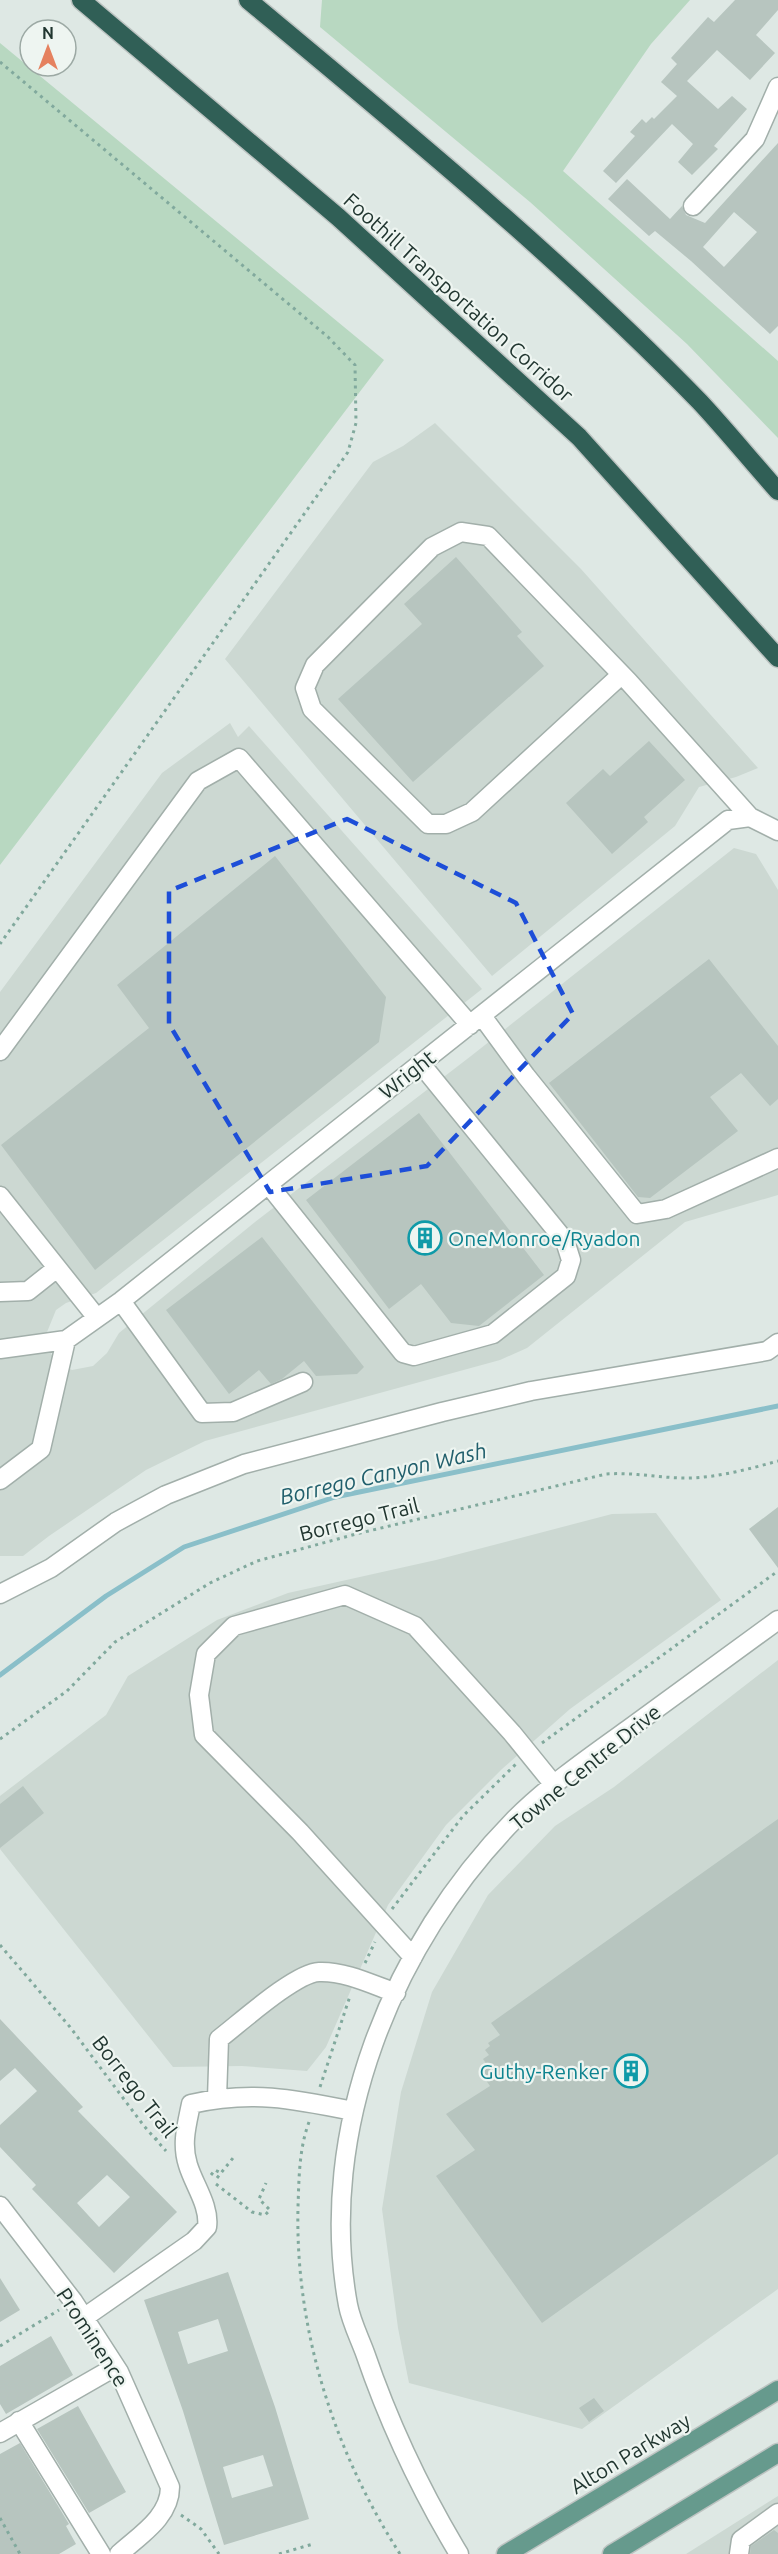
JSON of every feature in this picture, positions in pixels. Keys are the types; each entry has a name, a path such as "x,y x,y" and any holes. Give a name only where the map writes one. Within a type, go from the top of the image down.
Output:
{"highway":[{"name":"Foothill Transportation Corridor","path":"81,0 338,217 579,437 778,658"},
{"path":"248,0 433,154 594,300 700,403 778,474"},
{"path":"700,403 778,491"}],"main road":[{"name":"Alton Parkway","path":"506,2554 778,2390"},
{"path":"612,2554 778,2453"}],"street":[{"path":"693,206 755,139 778,87"},
{"path":"621,675 472,812 446,824 428,824 312,709 305,688 315,665 432,548 461,532 488,536 621,675 750,818 778,831"},
{"path":"0,1051 198,781 239,758 526,1076 638,1214 666,1209 778,1158"},
{"name":"Wright","path":"66,1340 121,1301 728,820 750,818"},
{"path":"268,1184 403,1353 414,1356 493,1334 566,1276 571,1260 565,1241 421,1064"},
{"path":"0,1196 97,1318"},
{"path":"0,1292 28,1291 57,1268"},
{"path":"121,1301 202,1413 233,1412 303,1382"},
{"path":"0,1348 66,1340 41,1449 0,1480"},
{"path":"0,1594 51,1568 116,1521 166,1495 244,1464 509,1396 767,1351 778,1343"},
{"path":"413,1957 300,1832 204,1735 199,1695 206,1654 234,1626 345,1595 415,1626 512,1733 555,1786"},
{"name":"Towne Centre Drive","path":"459,2554 427,2501 377,2391 348,2307 341,2239 345,2152 353,2111 378,2034 413,1957 446,1903 473,1865 516,1819 587,1759 778,1620"},
{"path":"217,2098 219,2039 289,1985 316,1972 337,1973 396,1993"},
{"path":"85,2318 194,2241 207,2228 206,2209 187,2163 184,2137 191,2104 217,2098 254,2095 353,2111"},
{"name":"Prominence","path":"0,2206 73,2301 115,2367 170,2487 166,2509"},
{"path":"0,2433 115,2367"},
{"path":"20,2421 102,2554"},
{"path":"130,2550 166,2509"},
{"path":"739,2554 741,2540 778,2513"}],"path":[{"path":"0,62 328,337 355,365 356,423 348,452 0,944"},
{"name":"Borrego Trail","path":"0,1738 67,1691 115,1642 210,1582 257,1561 356,1534 606,1474 636,1472 686,1478 751,1469 778,1461"},
{"name":"Borrego Trail","path":"0,1945 70,2027 155,2140 169,2154 187,2163 260,2215 266,2215 270,2210 259,2199 266,2183"},
{"path":"155,2140 167,2129"},
{"path":"302,2142 297,2234 302,2295 309,2338 321,2385 350,2463 377,2517 400,2554"},
{"path":"217,2178 233,2158"},
{"path":"209,2178 215,2170 221,2173"},
{"path":"0,2346 73,2301"},
{"path":"166,2509 201,2529 219,2554"},
{"path":"0,2518 20,2554"},
{"path":"279,2554 313,2544"}],"highlighted area":[{"path":"347,819 516,903 573,1014 427,1166 270,1192 169,1024 169,891"}],"shaded area":[{"path":"435,423 581,569 758,768 736,777 699,787 675,826 492,976 225,659 373,462 403,446"},
{"path":"230,723 238,737 249,726 482,989 96,1293 66,1303 56,1310 45,1337 47,1347 56,1362 72,1370 93,1366 107,1353 119,1333 255,1222 471,1056 734,848 756,854 778,890 778,1195 685,1222 527,1348 500,1360 205,1441 146,1470 23,1556 0,1556 0,992 162,773"},
{"path":"656,1513 721,1600 570,1709 502,1769 446,1825 388,1905 326,2047 307,2071 242,2066 173,2067 0,1849 0,1796 106,1715 128,1676 217,1620 288,1593 436,1560 612,1514"},
{"path":"778,1660 778,2289 582,2429 409,2383 398,2328 382,2209 401,2092 432,1992 488,1895 555,1826 614,1787"},
{"path":"778,2496 778,2554 686,2554"}],"green space":[{"path":"322,0 690,0 651,44 563,171 778,361 778,438 687,344 530,202 320,27"},
{"path":"0,43 18,58 18,78 42,78 384,360 0,865"}],"building":[{"path":"735,0 778,0 778,10 756,35 775,53 750,80 717,50 687,81 718,109 732,96 747,109 714,146 718,149 692,175 678,162 693,144 672,124 616,183 603,171 635,136 630,132 642,119 646,123 652,117 654,119 677,96 661,82 677,64 671,58 708,17 714,22"},
{"path":"778,143 778,326 770,334 655,231 649,236 608,199 627,179 670,219 682,206 686,215 705,223","holes":["734,212 757,232 724,267 703,247"]},
{"path":"456,557 522,632 517,636 544,666 413,782 338,699 422,624 404,604"},
{"path":"649,741 685,780 644,817 648,822 612,854 566,803 603,769 610,776"},
{"path":"275,856 386,997 379,1042 95,1270 1,1145 149,1028 117,985"},
{"path":"709,959 778,1046 778,1099 770,1106 741,1073 710,1097 738,1131 650,1198 638,1197 549,1083"},
{"name":"OneMonroe/Ryadon","path":"419,1113 544,1275 479,1326 451,1323 421,1284 389,1309 306,1200"},
{"path":"262,1237 364,1367 357,1374 316,1376 304,1361 282,1379 271,1384 259,1370 229,1394 166,1310"},
{"path":"778,1507 778,1568 749,1529"},
{"path":"23,1786 44,1813 0,1848 0,1804"},
{"name":"Guthy-Renker","path":"778,1819 778,2154 542,2323 436,2176 475,2150 446,2114 490,2086 483,2076 485,2074 482,2068 487,2065 483,2059 489,2055 485,2050 490,2046 488,2043 500,2035 491,2023"},
{"path":"0,2019 83,2107 78,2111 177,2212 114,2273 32,2189 36,2185 0,2147 0,2125 37,2091 15,2068 0,2081","holes":["107,2175 130,2197 99,2227 77,2203"]},
{"path":"228,2272 275,2407 309,2519 224,2545 183,2411 144,2300","holes":["218,2319 228,2351 188,2364 178,2332","263,2455 273,2486 232,2498 223,2467"]},
{"path":"0,2278 20,2310 0,2322"},
{"path":"51,2336 73,2375 6,2414 0,2404 0,2366"},
{"path":"594,2398 604,2411 589,2422 579,2408"},
{"path":"78,2406 126,2492 89,2513 37,2429"},
{"path":"20,2443 69,2524 66,2526 76,2544 59,2554 0,2554 0,2454"},
{"path":"774,2530 778,2533 778,2554 750,2554 751,2546"}],"waterway":[{"name":"Borrego Canyon Wash","path":"0,1675 106,1596 184,1547 335,1497 778,1406"}],"place":[{"name":"OneMonroe/Ryadon","path":"425,1238"},
{"name":"Guthy-Renker","path":"631,2071"}]}
